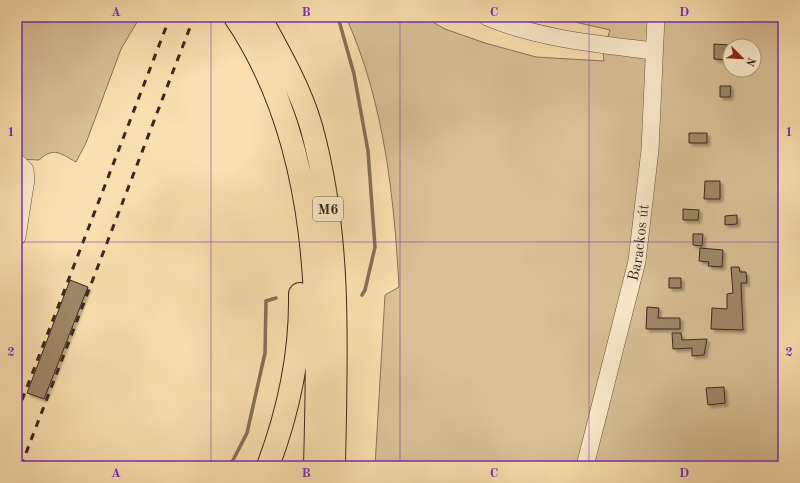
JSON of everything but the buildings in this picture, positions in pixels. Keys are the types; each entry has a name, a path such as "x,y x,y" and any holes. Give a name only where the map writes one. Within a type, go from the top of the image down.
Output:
{"highway":[{"name":"M6","path":"235,17 267,52 300,96 311,125 323,177 331,232 336,298 329,465"},
{"name":"M6","path":"260,17 277,101 294,149"},
{"path":"268,466 286,413 295,368 301,322 300,266 294,149"},
{"path":"294,149 305,194 312,256 316,324 316,413 329,465"}],"street":[{"path":"487,17 522,30 551,36 654,51"},
{"name":"Barackos út","path":"586,465 638,254 650,150 656,17"},
{"path":"17,162 24,170 26,179 17,237"}],"shaded area":[{"path":"17,17 140,17 121,49 86,143 76,162 62,154 53,152 39,160 17,159"},
{"path":"346,17 424,17 445,29 485,43 536,57 604,61 603,52 610,30 553,17 783,17 783,466 375,466 385,295 399,287 390,184 385,149 370,82"}],"waterway":[{"path":"338,17 354,74 368,151 375,247 365,290 362,295"},
{"path":"230,466 247,433 265,353 266,301 276,298"}],"railway":[{"path":"17,413 170,17"},
{"path":"21,466 194,17"}]}
